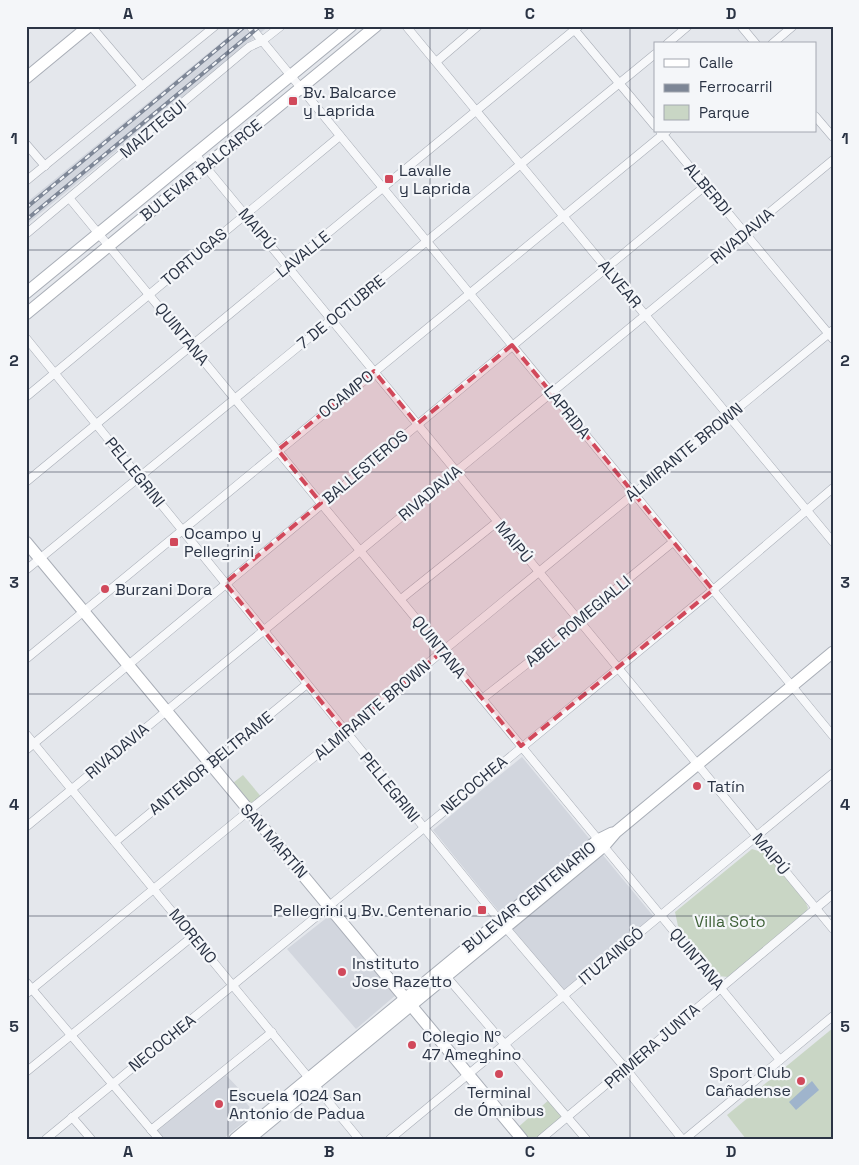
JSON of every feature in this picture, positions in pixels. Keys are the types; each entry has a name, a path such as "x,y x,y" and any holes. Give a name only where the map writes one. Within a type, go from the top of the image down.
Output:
{"main road":[{"path":"26,78 90,26"},
{"name":"BULEVAR BALCARCE","path":"26,293 351,26"},
{"name":"BULEVAR BALCARCE","path":"26,314 376,26"},
{"name":"SAN MARTÍN","path":"26,542 522,1139"},
{"name":"BULEVAR CENTENARIO","path":"235,1139 312,1081 833,652"},
{"name":"BULEVAR CENTENARIO","path":"409,1001 446,976 502,924"},
{"name":"BULEVAR CENTENARIO","path":"249,1139 312,1081"}],"street":[{"path":"90,26 142,86"},
{"path":"26,181 215,26"},
{"path":"250,26 263,42"},
{"name":"MAIZTEGUI","path":"26,234 249,47 263,42 281,26"},
{"name":"ALVEAR","path":"406,26 833,542"},
{"path":"436,62 478,26"},
{"path":"669,42 688,26"},
{"path":"741,26 754,42"},
{"path":"774,42 793,26"},
{"path":"575,27 654,125"},
{"name":"LAVALLE","path":"26,482 383,189 575,27"},
{"name":"LAPRIDA","path":"263,42 833,736"},
{"name":"7 DE OCTUBRE","path":"26,570 654,55"},
{"path":"816,117 833,137"},
{"name":"ALBERDI","path":"663,132 744,233 831,334"},
{"name":"OCAMPO","path":"26,659 470,294 663,132"},
{"name":"TORTUGAS","path":"26,397 340,136"},
{"path":"26,144 45,166"},
{"name":"MAIPÚ","path":"195,154 833,929"},
{"name":"RIVADAVIA","path":"26,827 833,160"},
{"name":"BALLESTEROS","path":"26,750 321,503 705,186"},
{"name":"QUINTANA","path":"70,199 780,1060"},
{"name":"ALMIRANTE BROWN","path":"29,992 728,416 831,334"},
{"name":"PELLEGRINI","path":"26,338 502,924 684,1139"},
{"name":"NECOCHEA","path":"46,1139 111,1083 330,906 521,746 713,590 833,488"},
{"path":"401,599 497,522"},
{"name":"ABEL ROMEGIALLI","path":"482,699 580,622 583,616 673,542"},
{"name":"ANTENOR BELTRAME","path":"115,842 307,684"},
{"name":"MORENO","path":"26,734 359,1139"},
{"name":"ITUZAINGÓ","path":"390,1139 833,773"},
{"name":"PRIMERA JUNTA","path":"541,1139 833,894"},
{"path":"26,1072 193,936"},
{"path":"446,976 586,1139"},
{"path":"26,982 29,992 71,1036 159,1139"},
{"path":"684,1139 833,1016"},
{"path":"151,1130 272,1032"},
{"path":"72,1117 91,1139"}],"highlighted area":[{"path":"512,345 713,590 521,746 443,651 345,731 225,583 321,503 278,450 374,371 417,424"}],"shaded area":[{"path":"241,26 269,26 26,225 26,203"},
{"path":"522,757 654,917 563,991 433,830"},
{"name":"Instituto Jose Razetto","path":"329,916 397,994 356,1029 287,949"},
{"name":"Escuela 1024 San Antonio de Padua","path":"225,1074 243,1093 240,1096 255,1113 223,1139 162,1139 156,1132"}],"green space":[{"path":"243,775 263,799 248,811 228,787"},
{"name":"Villa Soto","path":"752,849 765,853 805,901 808,908 805,913 728,977 719,976 678,926 675,912"},
{"name":"Sport Club Cañadense","path":"833,1028 833,1139 746,1139 727,1115"},
{"path":"551,1098 568,1117 541,1139 522,1139 515,1130"}],"water":[{"path":"812,1081 819,1090 796,1110 789,1102"}],"railway":[{"path":"26,208 245,26"},
{"path":"26,220 260,26"}],"place":[{"name":"Bv. Balcarce y Laprida","path":"293,101"},
{"name":"Lavalle y Laprida","path":"389,179"},
{"name":"Ocampo y Pellegrini","path":"174,542"},
{"name":"Burzani Dora","path":"105,589"},
{"name":"Tatín","path":"697,786"},
{"name":"Pellegrini y Bv. Centenario","path":"482,910"},
{"name":"Instituto Jose Razetto","path":"342,972"},
{"name":"Colegio Nº 47 Ameghino","path":"412,1045"},
{"name":"Terminal de Ómnibus","path":"499,1074"},
{"name":"Sport Club Cañadense","path":"801,1081"},
{"name":"Escuela 1024 San Antonio de Padua","path":"219,1104"}]}
